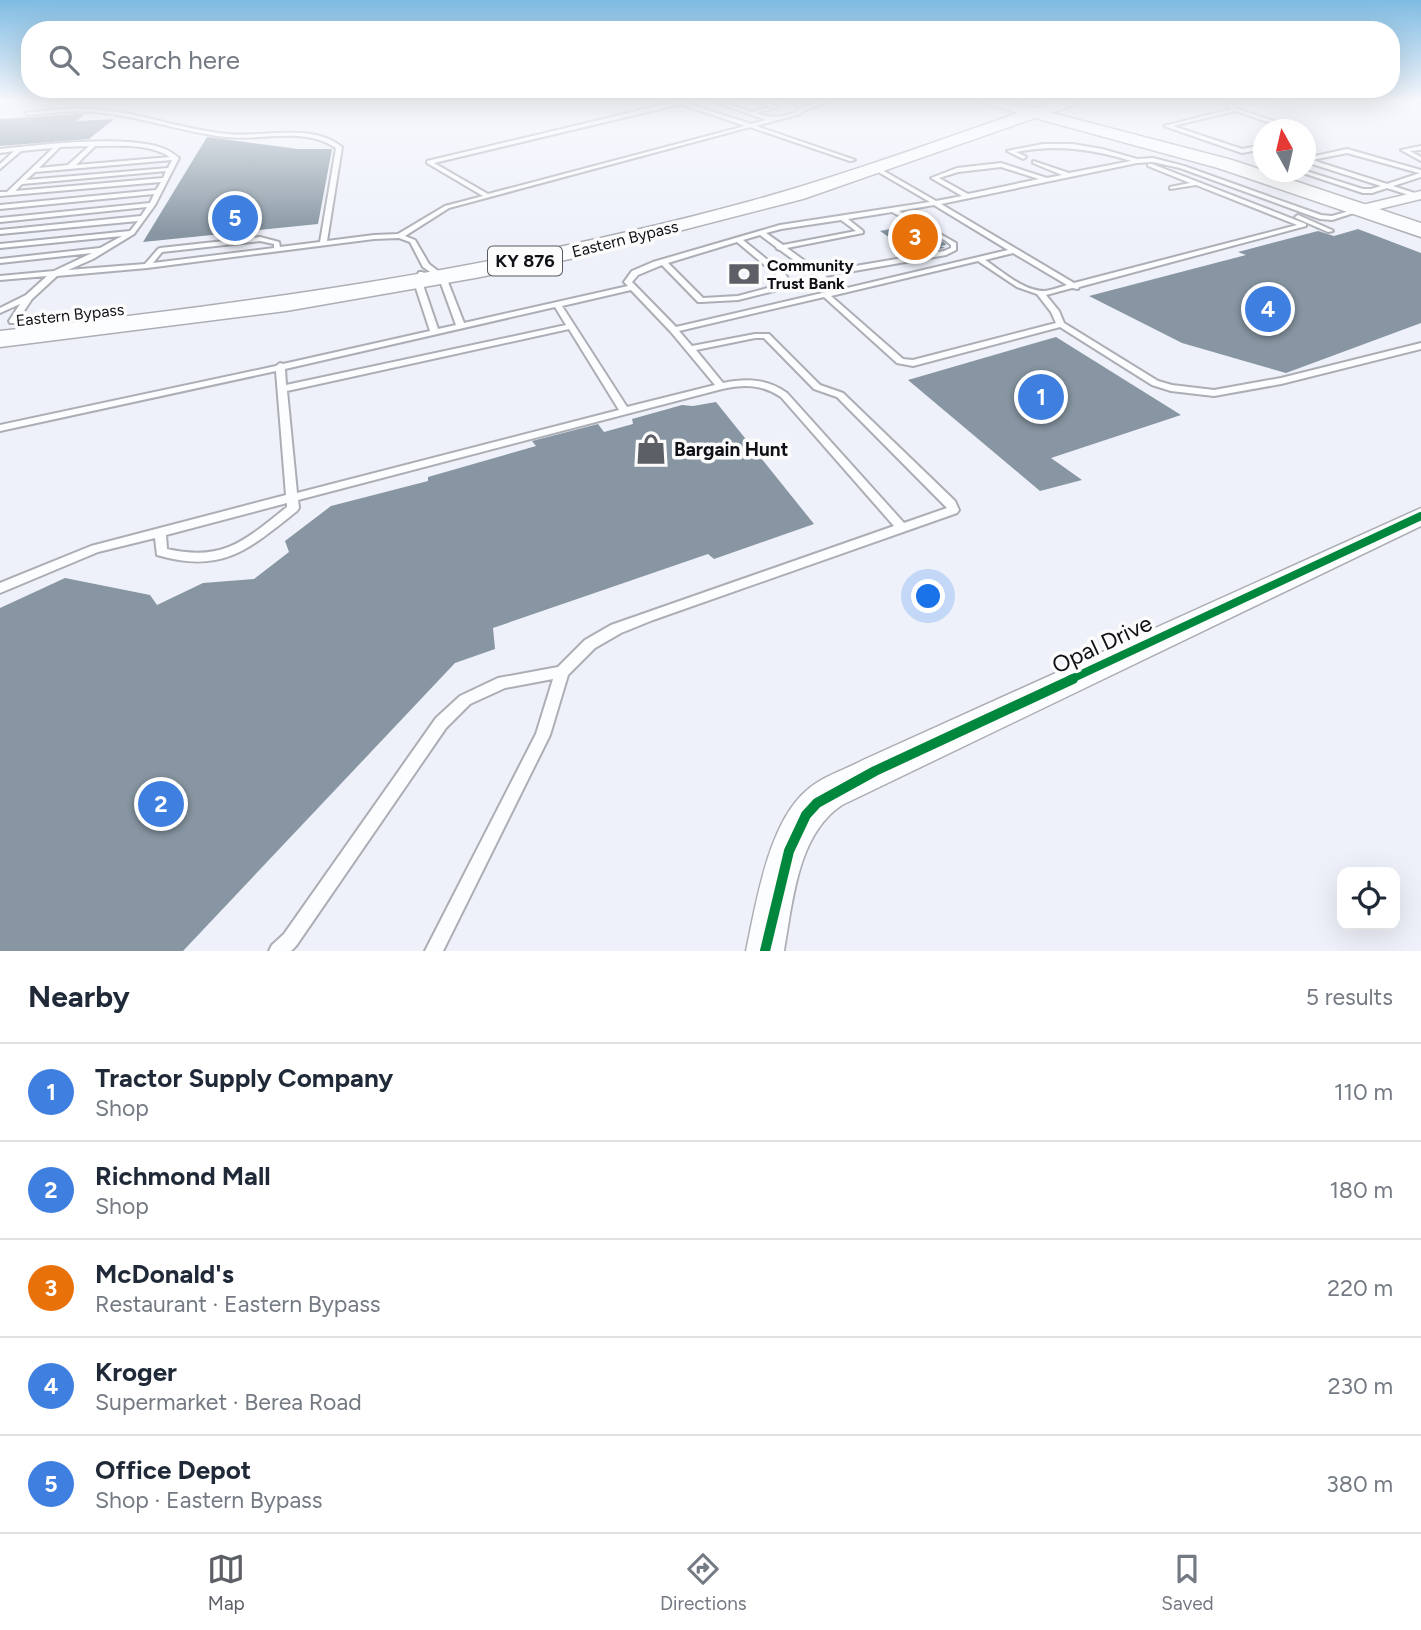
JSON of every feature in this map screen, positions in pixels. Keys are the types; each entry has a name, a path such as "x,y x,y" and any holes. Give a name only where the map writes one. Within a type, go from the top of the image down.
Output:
{"main road":[{"name":"Eastern Bypass","path":"875,171 908,145"},
{"name":"Eastern Bypass","path":"3,325 217,313 631,238 756,206 875,171 945,145"},
{"path":"1165,145 1421,230"},
{"path":"1170,145 1253,166"},
{"path":"1304,182 1335,192 1363,209"}],"street":[{"path":"1363,209 1420,199"},
{"path":"1389,218 1420,199"},
{"name":"Opal Drive","path":"765,951 780,879 806,815 819,801 875,771 1421,516"}],"lane":[{"path":"0,151 69,145"},
{"path":"70,167 93,145"},
{"path":"118,145 166,152 176,158"},
{"path":"323,244 340,147 338,145"},
{"path":"486,195 429,162 499,145"},
{"path":"0,278 146,266 400,236 447,206 677,145"},
{"path":"804,145 918,190 933,203 1075,287"},
{"path":"1023,157 1010,151 1049,145"},
{"path":"979,258 1020,286 1040,293 1075,287 1304,225 1137,161 1099,148 1072,145"},
{"path":"1225,145 1242,151 1253,149"},
{"path":"4,194 58,146"},
{"path":"121,148 129,146"},
{"path":"1421,148 1404,150 1421,159"},
{"path":"0,167 20,149"},
{"path":"1316,158 1347,151 1421,174"},
{"path":"108,164 114,156"},
{"path":"33,170 176,158"},
{"path":"3,325 44,280 132,233 152,205 176,158"},
{"path":"721,386 674,330 628,282 631,275 663,262 760,232 967,197 1137,161 1153,160 1212,178 1320,217 1332,218 1363,209"},
{"path":"1035,162 1069,175"},
{"path":"1316,163 1420,199"},
{"path":"967,197 934,180 950,176 957,170 990,165 1011,166 1047,180"},
{"path":"990,165 998,169"},
{"path":"973,167 982,171"},
{"path":"20,182 171,169"},
{"path":"957,170 967,175"},
{"path":"1316,176 1363,191 1389,187 1392,183 1421,174"},
{"path":"1013,176 1029,184"},
{"path":"1172,188 1212,178"},
{"path":"999,179 1015,187"},
{"path":"4,194 165,180"},
{"path":"982,182 999,190"},
{"path":"968,185 983,193"},
{"path":"0,207 159,192"},
{"path":"0,220 152,205"},
{"path":"817,275 953,251 954,244 919,222 892,210"},
{"path":"1275,213 1298,217 1330,231"},
{"path":"779,248 861,232 841,217"},
{"path":"0,232 144,218"},
{"path":"760,232 841,291"},
{"path":"0,246 132,233"},
{"path":"400,236 416,245 428,275 461,326"},
{"path":"146,266 155,252 160,250 260,239 277,243 277,250"},
{"path":"663,262 701,300 738,299 787,285 783,277 737,239"},
{"path":"0,261 104,249"},
{"path":"674,330 1014,251"},
{"path":"428,275 434,331"},
{"path":"0,428 634,287"},
{"path":"1040,293 1055,311 1061,324 1155,383 1171,388 1214,393 1281,381 1421,346"},
{"path":"826,295 900,362 912,363 1061,324"},
{"path":"3,325 29,297"},
{"path":"558,305 624,410"},
{"path":"282,390 571,326"},
{"path":"434,951 543,735 562,672 590,644 616,629 953,510 951,503 839,395 817,387 765,336 755,335 690,349"},
{"path":"160,531 161,552 180,558 214,557 239,551 293,508 280,366"},
{"path":"0,588 95,549 160,531 624,410 749,381 763,383 784,395 902,528"},
{"path":"284,945 441,723 465,700 503,682 562,672"}],"building":[{"path":"202,145 332,149 318,224 143,242"},
{"path":"910,225 945,243 946,245 941,246 945,248 912,253 880,231"},
{"path":"1358,229 1421,253 1421,323 1286,373 1182,343 1089,296 1246,255 1238,252 1318,231 1334,236"},
{"path":"1056,337 1181,415 1051,458 1082,480 1040,491 908,380"},
{"path":"716,402 814,524 714,559 708,554 493,628 495,649 455,663 183,951 0,951 0,608 65,578 150,595 157,605 203,583 254,579 289,552 285,541 331,506 428,481 428,477 536,446 532,441 598,424 604,432 633,424 632,419 682,405"}],"cycle path":[{"path":"765,951 789,851 806,815 823,798 875,771 1421,516"}],"place":[{"name":"Office Depot","path":"235,218"},
{"name":"McDonald's","path":"915,237"},
{"name":"Community Trust Bank","path":"744,274"},
{"name":"Kroger","path":"1268,309"},
{"name":"Tractor Supply Company","path":"1041,397"},
{"name":"Bargain Hunt","path":"651,449"},
{"name":"Richmond Mall","path":"161,804"}]}
